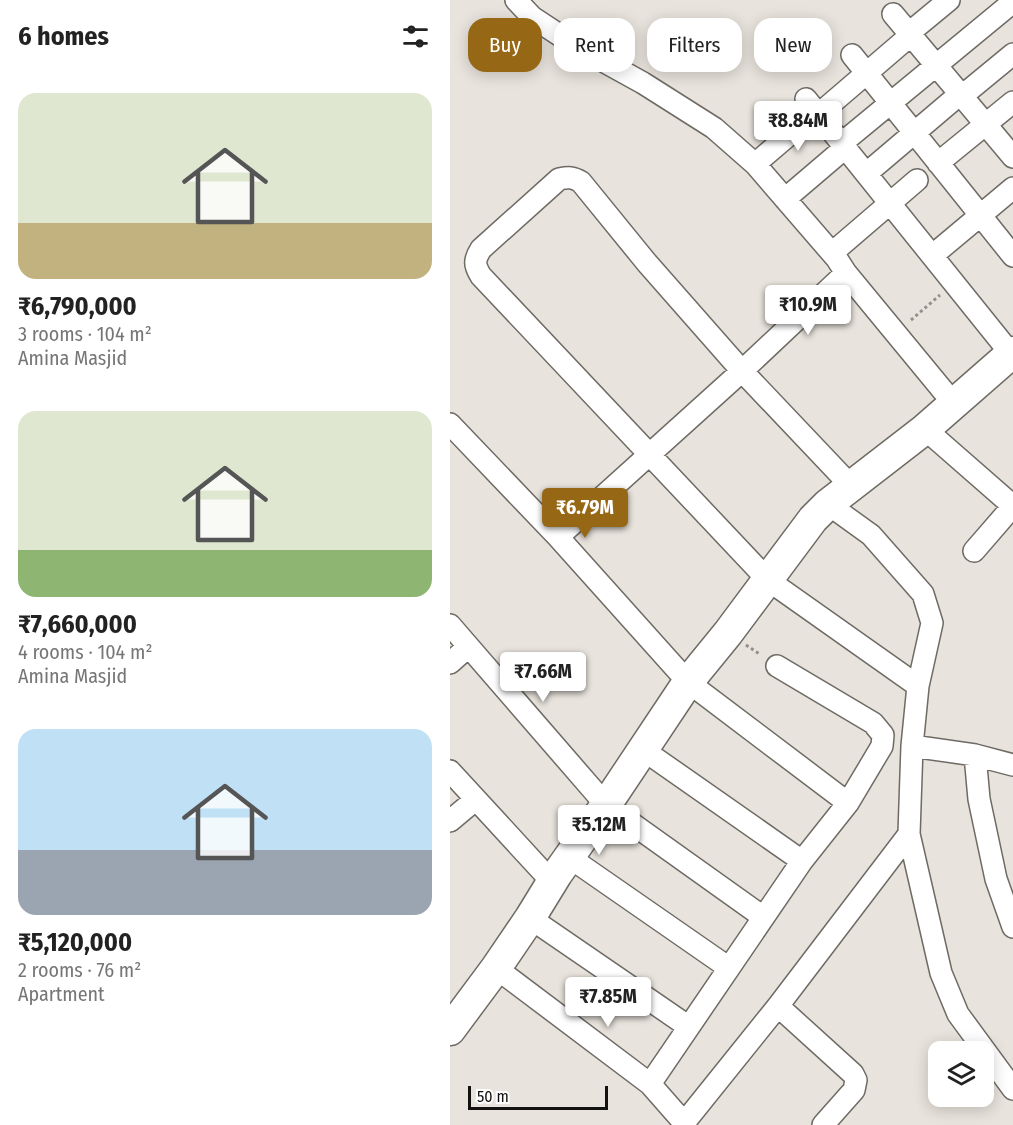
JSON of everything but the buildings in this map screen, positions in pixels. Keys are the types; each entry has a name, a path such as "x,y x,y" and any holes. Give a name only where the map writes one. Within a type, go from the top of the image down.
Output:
{"street":[{"path":"516,0 532,17 576,46 643,83 714,128 755,164 832,253 954,404"},
{"path":"755,164 814,108 867,73 949,0"},
{"path":"785,199 890,102 1013,2"},
{"path":"893,15 1013,156"},
{"path":"852,55 1013,256"},
{"path":"867,173 914,132 1012,56"},
{"path":"938,163 1013,102"},
{"path":"450,1030 496,968 688,682 728,633 813,519 828,504 925,429 1012,353 814,108"},
{"path":"852,486 742,371 647,263 581,182 575,178 559,179 490,241 475,258 475,266 481,276 768,580 918,686"},
{"path":"832,253 917,180"},
{"path":"933,255 1013,188"},
{"path":"558,537 742,371 846,273"},
{"path":"450,424 558,537 688,682 848,803"},
{"path":"925,429 1013,506 974,551"},
{"path":"828,504 871,535 923,594 932,623 918,686 912,746 909,834 941,973 949,993 958,1014 1013,1089"},
{"path":"450,625 606,804 763,917"},
{"path":"450,663 468,647"},
{"path":"650,1084 802,861 848,803 882,746 883,735 873,723 777,666"},
{"path":"912,746 975,755 1013,765"},
{"path":"642,749 802,861"},
{"path":"975,755 980,799 996,879 1013,927"},
{"path":"450,771 552,882"},
{"path":"450,821 475,800"},
{"path":"496,968 650,1084 685,1124 909,834"},
{"path":"569,857 729,968"},
{"path":"530,918 689,1027"},
{"path":"778,1006 853,1074 856,1080 854,1090 823,1125"}],"path":[{"path":"896,333 954,282"},
{"path":"728,633 777,666"}]}
